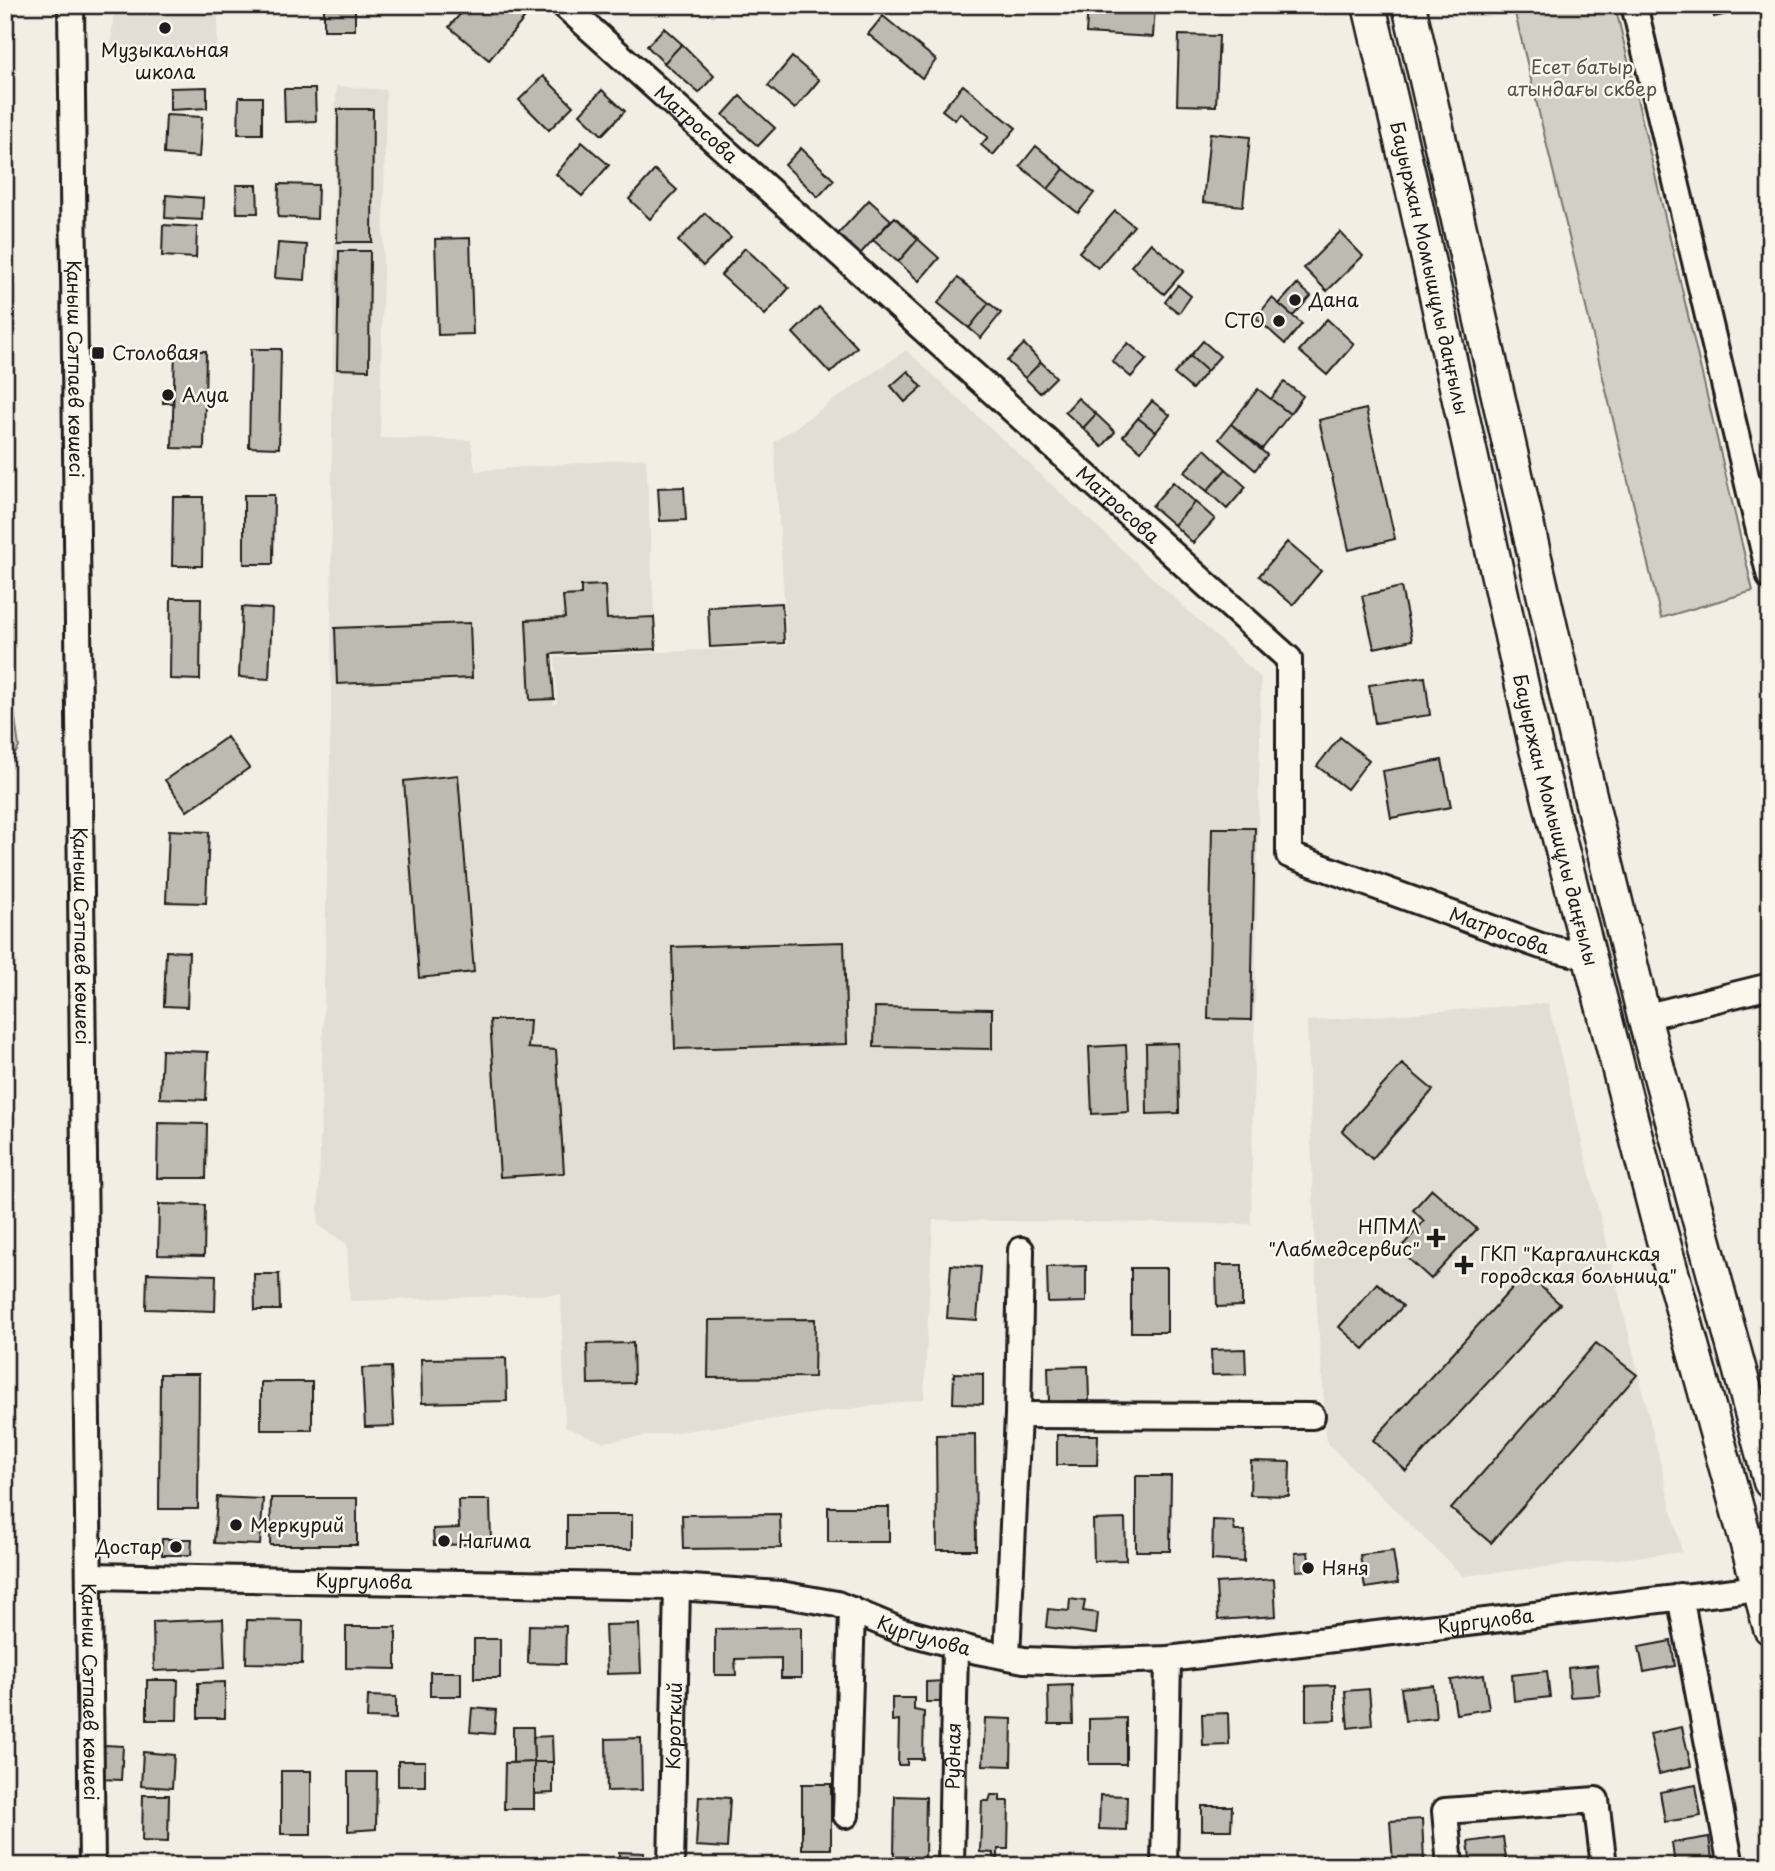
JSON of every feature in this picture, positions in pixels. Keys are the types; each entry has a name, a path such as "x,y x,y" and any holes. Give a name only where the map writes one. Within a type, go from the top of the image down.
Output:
{"main road":[{"name":"Бауыржан Момышұлы даңғылы","path":"1369,5 1536,749 1657,1218 1764,1585 1770,1628"},
{"name":"Бауыржан Момышұлы даңғылы","path":"1409,5 1577,742 1644,1017 1770,1482"},
{"path":"1536,749 1577,742"},
{"path":"1606,1026 1644,1017"}],"street":[{"name":"Қаныш Сәтпаев көшесі","path":"71,5 92,1866"},
{"name":"Матросова","path":"564,5 1289,659 1289,855 1541,946 1589,957"},
{"path":"1634,5 1770,577"},
{"path":"1644,1017 1770,986"},
{"path":"1007,1657 1018,1415 1021,1250"},
{"path":"1018,1415 1312,1416"},
{"name":"Кургулова","path":"89,1576 677,1587 808,1597 852,1610 890,1627 955,1646 1007,1657 1074,1662 1168,1658 1350,1639 1764,1585"},
{"name":"Короткий","path":"671,1866 677,1587"},
{"path":"1680,1596 1731,1866"},
{"path":"846,1815 852,1610"},
{"name":"Рудная","path":"951,1866 955,1646"},
{"path":"1164,1866 1168,1658"},
{"path":"1450,1866 1445,1811 1596,1800 1604,1866"}],"shaded area":[{"name":"Музыкальная школа","path":"114,5 219,5 216,56 111,50"},
{"path":"336,86 386,90 380,438 471,440 475,471 646,458 656,649 552,654 554,704 557,703 555,657 787,646 774,442 906,350 1261,678 1251,1224 933,1220 924,1399 603,1442 565,1427 561,1294 350,1301 347,1244 318,1225 331,714"},
{"name":"ГКП \"Каргалинская городская больница\"","path":"1548,1003 1682,1552 1463,1576 1327,1443 1317,1310 1307,1021"}],"green space":[{"name":"Есет батыр атындағы сквер","path":"1513,5 1615,5 1753,591 1661,618"},
{"path":"5,647 19,747 5,772"}],"building":[{"path":"324,5 355,5 355,30 324,30"},
{"path":"468,5 507,5 524,19 489,60 449,27"},
{"path":"834,5 848,5 842,12"},
{"path":"1088,5 1155,5 1153,37 1086,33"},
{"path":"1711,5 1768,5 1714,17"},
{"path":"883,16 936,60 922,78 868,34"},
{"path":"664,28 682,44 664,63 647,46"},
{"path":"1179,35 1219,36 1216,106 1177,105"},
{"path":"682,44 714,76 699,93 664,63"},
{"path":"792,57 819,80 795,109 768,86"},
{"path":"543,76 573,106 549,130 519,100"},
{"path":"963,85 1016,128 993,155 981,145 988,137 960,113 955,120 942,110"},
{"path":"207,87 207,108 170,110 170,88"},
{"path":"284,89 315,89 316,121 285,122"},
{"path":"602,90 625,111 602,135 580,114"},
{"path":"740,96 775,128 758,146 723,115"},
{"path":"239,97 262,97 262,134 238,134"},
{"path":"338,109 373,109 372,242 337,242"},
{"path":"166,115 202,117 199,157 164,154"},
{"path":"1210,133 1250,137 1243,206 1203,202"},
{"path":"582,142 609,165 582,196 556,174"},
{"path":"1036,146 1064,169 1048,189 1020,166"},
{"path":"801,148 834,180 818,197 785,165"},
{"path":"1064,169 1094,193 1078,213 1048,189"},
{"path":"655,170 677,190 650,219 629,199"},
{"path":"279,184 318,185 317,219 278,217"},
{"path":"236,185 257,185 258,213 237,213"},
{"path":"166,195 203,198 202,220 165,218"},
{"path":"869,200 891,220 860,254 838,234"},
{"path":"1115,211 1134,226 1098,268 1079,252"},
{"path":"705,213 731,238 703,266 678,241"},
{"path":"895,217 918,239 898,262 873,240"},
{"path":"163,225 197,227 196,258 162,256"},
{"path":"1770,227 1770,251 1765,228"},
{"path":"1340,232 1363,256 1327,291 1304,268"},
{"path":"470,238 473,334 438,335 435,239"},
{"path":"918,239 939,258 919,281 898,262"},
{"path":"278,243 307,245 305,280 275,278"},
{"path":"1151,243 1184,271 1164,294 1131,266"},
{"path":"745,248 789,288 765,315 721,275"},
{"path":"339,251 370,251 369,370 337,369"},
{"path":"958,278 989,303 969,328 938,303"},
{"name":"Дана","path":"1297,284 1311,296 1293,316 1279,304"},
{"path":"1178,285 1191,296 1179,313 1165,302"},
{"name":"СТО","path":"1272,298 1302,324 1285,344 1256,318"},
{"path":"989,303 1001,313 981,338 969,328"},
{"path":"819,307 857,347 830,373 793,333"},
{"path":"1327,319 1354,344 1327,375 1299,351"},
{"path":"1203,341 1220,356 1207,371 1190,356"},
{"path":"1128,343 1147,359 1131,377 1112,361"},
{"path":"1024,344 1041,362 1025,378 1007,361"},
{"path":"251,349 281,349 279,448 249,447"},
{"path":"175,351 206,351 204,449 172,448"},
{"path":"1190,356 1207,371 1192,389 1174,374"},
{"path":"1041,362 1056,377 1040,393 1025,378"},
{"path":"908,371 922,387 905,402 891,386"},
{"path":"1284,382 1303,396 1290,414 1271,399"},
{"name":"Алуа","path":"164,388 173,388 173,403 163,403"},
{"path":"1258,389 1290,414 1262,449 1231,424"},
{"path":"1078,398 1096,414 1083,428 1065,412"},
{"path":"1152,401 1170,415 1156,432 1138,418"},
{"path":"1366,409 1395,539 1349,550 1319,420"},
{"path":"1096,414 1115,432 1102,447 1083,428"},
{"path":"1138,418 1156,432 1141,451 1123,436"},
{"path":"1231,424 1267,455 1255,470 1219,439"},
{"path":"1205,449 1226,469 1207,491 1184,472"},
{"path":"1226,469 1246,487 1227,509 1207,491"},
{"path":"1173,482 1195,502 1174,525 1152,506"},
{"path":"684,487 686,520 660,521 658,488"},
{"path":"244,495 274,495 273,564 244,564"},
{"path":"173,497 203,497 202,566 172,566"},
{"path":"1195,502 1215,519 1193,543 1174,525"},
{"path":"1287,542 1321,571 1293,605 1259,576"},
{"path":"605,585 607,619 654,617 656,649 551,654 554,699 530,700 526,620 565,618 563,596 581,595 581,586"},
{"path":"1401,587 1412,640 1374,648 1362,596"},
{"path":"171,598 201,598 200,680 170,679"},
{"path":"782,603 784,643 710,647 708,607"},
{"path":"242,607 272,609 269,679 239,677"},
{"path":"470,623 472,678 337,684 335,628"},
{"path":"1425,677 1430,715 1375,723 1369,685"},
{"path":"227,737 249,768 187,811 165,780"},
{"path":"1340,737 1369,760 1347,789 1317,766"},
{"path":"1442,760 1451,807 1391,818 1383,771"},
{"path":"458,775 474,972 419,978 404,781"},
{"path":"1212,828 1255,828 1251,1020 1208,1019"},
{"path":"169,830 209,832 206,903 166,902"},
{"path":"844,942 847,1044 675,1049 672,947"},
{"path":"166,951 189,952 187,1007 164,1006"},
{"path":"875,1007 992,1009 992,1049 874,1047"},
{"path":"490,1020 530,1020 528,1048 556,1050 564,1173 500,1177"},
{"path":"1178,1043 1179,1113 1147,1114 1146,1044"},
{"path":"1126,1045 1129,1112 1092,1114 1089,1047"},
{"path":"162,1050 208,1052 206,1100 160,1098"},
{"path":"1402,1064 1433,1090 1372,1159 1342,1131"},
{"path":"158,1123 207,1124 206,1178 157,1178"},
{"path":"1432,1189 1477,1229 1431,1279 1399,1250 1424,1221 1413,1210"},
{"path":"159,1204 205,1205 204,1256 158,1255"},
{"path":"951,1265 981,1267 977,1320 947,1318"},
{"path":"1216,1265 1242,1265 1242,1306 1217,1307"},
{"path":"1086,1266 1086,1302 1048,1303 1047,1267"},
{"path":"1131,1268 1167,1268 1167,1332 1131,1332"},
{"path":"147,1273 216,1275 215,1311 146,1309"},
{"path":"1526,1273 1560,1304 1406,1471 1373,1440"},
{"path":"254,1274 279,1274 280,1310 255,1310"},
{"path":"1377,1283 1403,1306 1364,1349 1339,1327"},
{"path":"815,1319 814,1377 708,1378 709,1320"},
{"path":"633,1343 634,1383 588,1384 587,1344"},
{"path":"1596,1343 1637,1375 1491,1543 1451,1509"},
{"path":"1245,1349 1246,1374 1212,1375 1211,1350"},
{"path":"506,1358 507,1401 422,1403 421,1359"},
{"path":"1088,1366 1089,1401 1049,1402 1048,1367"},
{"path":"391,1367 394,1426 365,1427 362,1368"},
{"path":"954,1373 983,1374 983,1404 953,1403"},
{"path":"160,1374 199,1374 198,1509 159,1509"},
{"path":"261,1382 312,1382 312,1430 261,1430"},
{"path":"975,1434 976,1550 937,1550 936,1435"},
{"path":"1057,1435 1098,1435 1097,1465 1057,1465"},
{"path":"1251,1461 1290,1462 1289,1496 1250,1495"},
{"path":"1136,1476 1171,1476 1170,1551 1136,1551"},
{"path":"217,1497 263,1499 260,1545 214,1543"},
{"path":"271,1498 357,1498 357,1545 270,1545"},
{"path":"458,1500 490,1500 491,1544 434,1545 433,1529 459,1528"},
{"path":"828,1507 889,1507 889,1542 828,1542"},
{"path":"780,1514 781,1548 683,1549 682,1515"},
{"path":"567,1515 632,1515 632,1549 567,1549"},
{"path":"1125,1519 1126,1560 1094,1561 1093,1520"},
{"path":"1213,1520 1233,1521 1235,1531 1245,1531 1244,1562 1212,1560"},
{"path":"162,1539 192,1539 191,1555 162,1555"},
{"path":"1393,1551 1398,1583 1365,1588 1360,1555"},
{"path":"1308,1552 1310,1570 1296,1571 1295,1553"},
{"path":"1274,1579 1276,1616 1218,1620 1216,1583"},
{"path":"1070,1599 1085,1601 1083,1611 1098,1613 1096,1634 1046,1627 1048,1609 1069,1611"},
{"path":"223,1619 225,1668 154,1671 153,1622"},
{"path":"247,1620 303,1621 302,1664 246,1663"},
{"path":"639,1624 641,1673 607,1674 605,1625"},
{"path":"529,1625 566,1626 565,1664 528,1663"},
{"path":"346,1627 396,1627 396,1669 346,1668"},
{"path":"801,1627 801,1678 781,1678 781,1658 735,1659 736,1675 715,1675 715,1629"},
{"path":"474,1639 500,1639 500,1678 474,1678"},
{"path":"1671,1641 1675,1666 1644,1672 1639,1647"},
{"path":"1597,1665 1600,1695 1570,1697 1568,1668"},
{"path":"1547,1671 1550,1697 1514,1701 1512,1675"},
{"path":"430,1672 461,1672 461,1696 430,1696"},
{"path":"1484,1675 1489,1709 1456,1714 1451,1680"},
{"path":"147,1680 178,1680 177,1720 147,1720"},
{"path":"944,1681 945,1702 926,1702 926,1682"},
{"path":"225,1682 225,1718 198,1718 198,1683"},
{"path":"1072,1685 1073,1724 1049,1724 1048,1686"},
{"path":"1335,1685 1335,1720 1306,1721 1306,1686"},
{"path":"1433,1685 1436,1718 1405,1721 1401,1688"},
{"path":"1369,1689 1372,1725 1348,1728 1345,1691"},
{"path":"368,1696 396,1697 396,1719 367,1718"},
{"path":"892,1698 914,1698 914,1710 924,1712 923,1759 907,1759 907,1765 898,1765 899,1720 892,1721"},
{"path":"472,1708 496,1710 494,1734 470,1732"},
{"path":"1228,1713 1229,1745 1203,1746 1202,1714"},
{"path":"985,1718 1012,1719 1011,1766 983,1765"},
{"path":"1126,1718 1126,1764 1089,1764 1089,1719"},
{"path":"513,1727 533,1727 534,1762 513,1763"},
{"path":"1682,1727 1691,1766 1659,1774 1650,1734"},
{"path":"552,1736 553,1762 534,1762 533,1737"},
{"path":"641,1738 642,1790 607,1791 606,1739"},
{"path":"104,1745 123,1746 121,1780 102,1779"},
{"path":"143,1752 174,1755 172,1788 141,1786"},
{"path":"398,1761 425,1761 425,1786 398,1786"},
{"path":"534,1762 534,1809 504,1809 505,1763"},
{"path":"534,1762 553,1762 553,1793 534,1794"},
{"path":"281,1771 311,1771 311,1834 281,1834"},
{"path":"348,1772 377,1772 376,1829 348,1831"},
{"path":"802,1784 831,1784 831,1849 802,1849"},
{"path":"1696,1785 1701,1816 1665,1822 1660,1792"},
{"path":"143,1795 169,1795 168,1842 142,1841"},
{"path":"991,1795 1000,1795 1000,1801 1009,1801 1008,1849 998,1849 998,1858 993,1857 993,1853 980,1852 982,1801 989,1801"},
{"path":"1100,1795 1127,1796 1126,1830 1099,1829"},
{"path":"699,1796 730,1798 727,1848 696,1846"},
{"path":"895,1796 926,1797 925,1858 894,1857"},
{"path":"1202,1806 1232,1806 1231,1830 1202,1830"},
{"path":"5,1819 8,1819 7,1866 5,1866"},
{"path":"1422,1819 1424,1861 1393,1863 1390,1821"},
{"path":"1503,1837 1507,1866 1471,1866 1468,1842"},
{"path":"1709,1837 1713,1866 1675,1866 1672,1843"},
{"path":"619,1852 644,1853 643,1866 619,1866"}],"place":[{"name":"Музыкальная школа","path":"165,28"},
{"name":"Дана","path":"1295,300"},
{"name":"СТО","path":"1279,321"},
{"name":"Столовая","path":"98,353"},
{"name":"Алуа","path":"168,395"},
{"name":"НПМЛ \"Лабмедсервис\"","path":"1436,1238"},
{"name":"ГКП \"Каргалинская городская больница\"","path":"1464,1265"},
{"name":"Меркурий","path":"236,1525"},
{"name":"Нагима","path":"444,1541"},
{"name":"Достар","path":"176,1547"},
{"name":"Няня","path":"1308,1568"}]}
